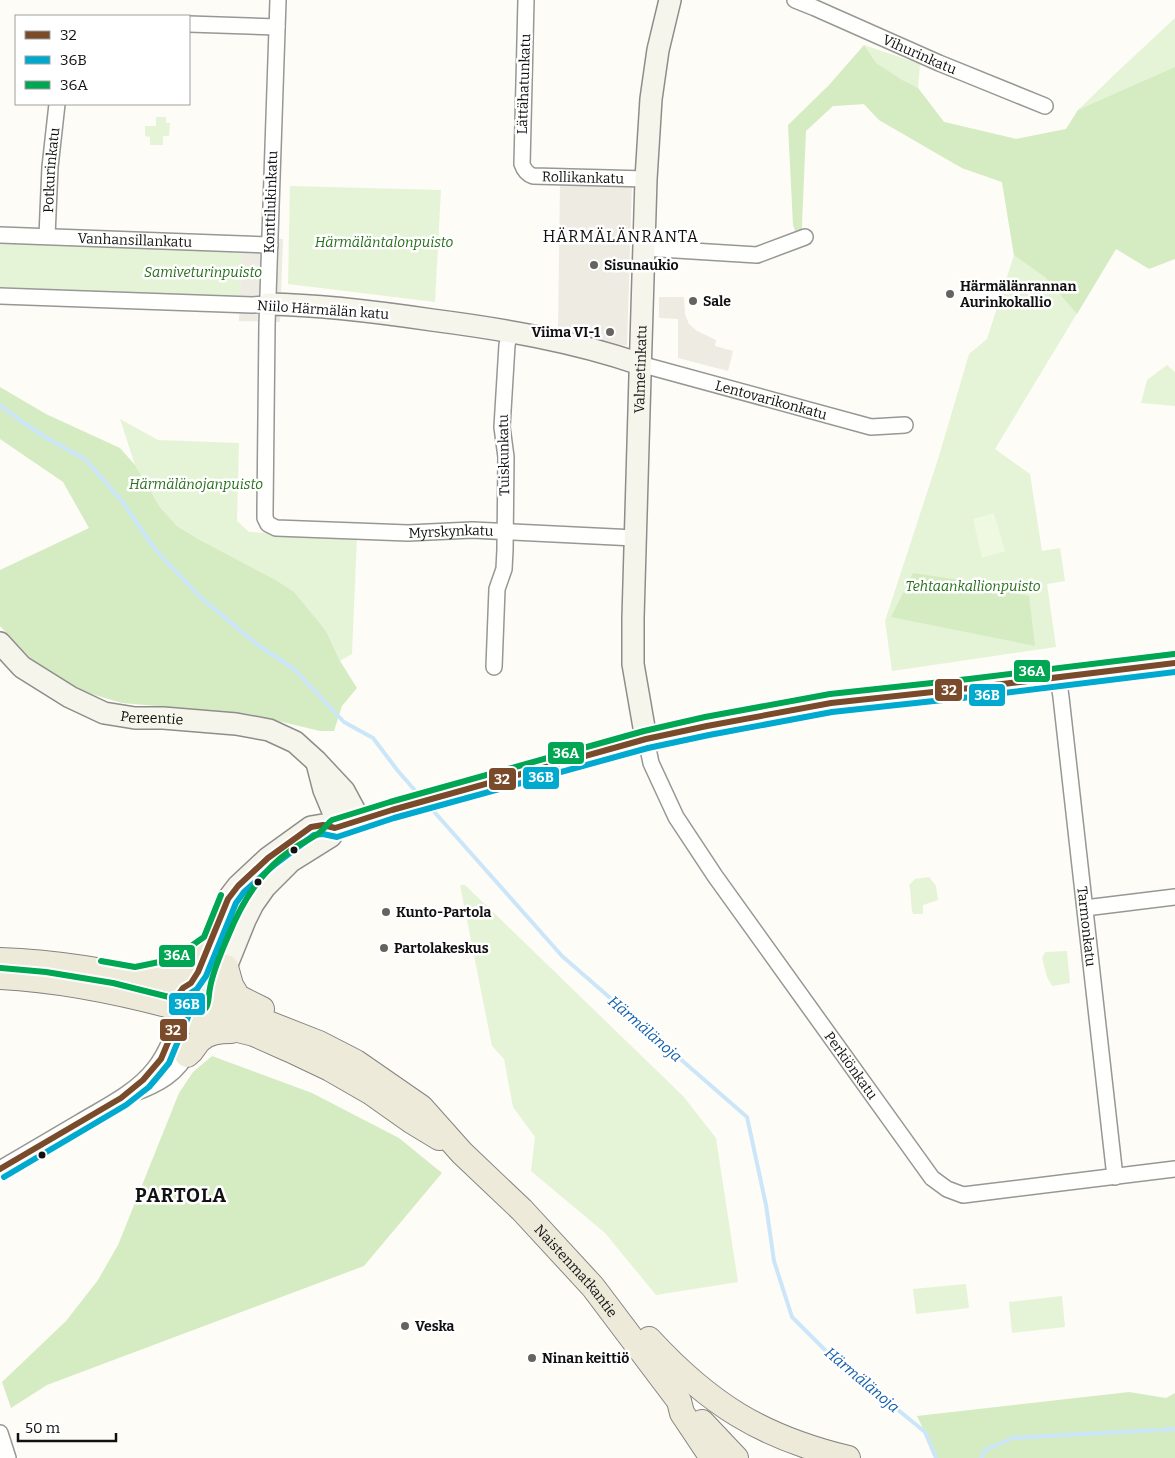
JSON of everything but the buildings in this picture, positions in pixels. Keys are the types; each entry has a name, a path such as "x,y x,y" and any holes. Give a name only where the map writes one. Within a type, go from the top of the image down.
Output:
{"main road":[{"path":"0,960 60,964 135,976 172,968 210,943"},
{"path":"226,967 231,985 238,998 278,1017 288,1030"},
{"path":"0,977 90,987 96,996 137,1005 162,1013 171,1022 181,1004 198,982 209,986 211,1010 190,1021 181,1004 135,976"},
{"name":"Naistenmatkantie","path":"211,1010 288,1030 319,1043 356,1062 421,1107 462,1152 522,1210 608,1305 679,1401 682,1413 712,1458"},
{"name":"Naistenmatkantie","path":"211,1010 238,1030 263,1038 330,1069 370,1092 411,1121 462,1152"},
{"path":"187,1054 194,1050 201,1039 212,1033 238,1030"},
{"path":"608,1305 626,1314 680,1372 724,1407 757,1426 780,1436 812,1449 848,1458"},
{"name":"Naistenmatkantie","path":"679,1401 689,1406 736,1458"}],"street":[{"name":"Konttilukinkatu","path":"268,524 265,518 265,511 268,304 278,0"},
{"name":"Lättähatunkatu","path":"523,168 526,0"},
{"name":"Valmetinkatu","path":"646,739 633,664 634,538 646,179 651,99 658,50 670,0"},
{"name":"Vihurinkatu","path":"795,0 939,63 1045,106"},
{"path":"190,24 277,27"},
{"name":"Potkurinkatu","path":"47,236 50,167 57,105"},
{"name":"Rollikankatu","path":"523,168 528,174 533,176 646,179"},
{"name":"Vanhansillankatu","path":"0,235 270,244"},
{"path":"644,248 757,256 805,238"},
{"name":"Niilo Härmälän katu","path":"0,296 242,305 268,304 380,312 510,332 570,344 640,364"},
{"name":"Tuiskunkatu","path":"494,667 497,589 504,570 506,457 502,428 510,332"},
{"name":"Lentovarikonkatu","path":"640,364 872,427 905,425"},
{"name":"Myrskynkatu","path":"268,524 276,528 408,533 472,530 634,538"},
{"name":"Pereentie","path":"0,643 22,667 70,697 104,713 135,718 163,718 236,724 270,730 295,742 344,791 344,824"},
{"path":"121,1098 154,1068 161,1059 181,1004 198,972 228,900 246,878 268,858 311,827 344,824 646,739 832,703 1175,663"},
{"name":"Tarmonkatu","path":"1058,677 1062,697 1115,1177"},
{"name":"Perkiönkatu","path":"646,739 651,763 676,817 700,854 932,1178 948,1189 963,1195 1175,1169"},
{"path":"0,1169 121,1098 152,1087 176,1070 211,1010 226,967 253,904 265,887 291,862 331,836 344,824"},
{"path":"1085,908 1175,897"},
{"path":"0,1433 8,1458"}],"green space":[{"name":"Tehtaankallionpuisto","path":"1175,18 1175,144 1116,249 995,449 1030,474 1042,551 1060,548 1065,581 1047,584 1056,647 892,671 885,621 939,456 969,354 987,339 1014,255 1002,182 962,168 879,120 864,104 833,106 864,45 920,64 918,88 944,122 1017,139 1066,129 1078,110"},
{"path":"864,45 876,63 918,88 944,122 1016,139 1066,129 1078,110 1175,67 1175,259 1149,269 1116,249 1077,314 1045,277 1014,255 1002,182 962,168 879,120 864,104 833,106 806,131 801,248 793,225 788,125 829,85"},
{"path":"156,117 166,117 166,123 170,123 169,136 163,136 163,145 150,145 150,137 145,136 145,126 156,126"},
{"name":"Härmäläntalonpuisto","path":"290,186 441,190 435,302 288,284"},
{"name":"Samiveturinpuisto","path":"0,242 242,250 240,297 0,287"},
{"path":"1167,365 1175,372 1175,406 1141,403 1147,380"},
{"path":"0,387 46,414 120,448 135,465 160,507 177,526 294,592 326,631 340,661 357,688 342,706 334,731 320,731 249,714 122,703 78,690 41,670 0,626 0,570 89,528 63,482 0,439"},
{"name":"Härmälänojanpuisto","path":"120,419 158,440 239,443 237,521 249,532 357,537 352,654 340,661 326,631 274,579 177,526 160,507 135,465"},
{"path":"994,513 1005,551 982,558 973,519"},
{"path":"913,573 966,581 1029,596 1035,646 891,617"},
{"path":"929,877 936,886 938,900 923,905 923,914 913,914 909,885 915,879"},
{"path":"460,885 465,885 683,1096 716,1138 738,1282 656,1295 605,1233 531,1171 535,1137 513,1107 504,1059 492,1046"},
{"path":"1067,951 1070,983 1052,986 1047,977 1042,958 1045,952"},
{"path":"212,1056 312,1093 399,1138 442,1173 364,1266 47,1385 11,1408 2,1382 66,1321 98,1280 118,1245 179,1093 193,1072"},
{"path":"966,1284 969,1308 916,1314 913,1289"},
{"path":"1062,1296 1065,1327 1012,1333 1009,1302"},
{"path":"1129,1392 1166,1398 1175,1393 1175,1458 937,1458 917,1416"}],"shaded area":[{"name":"Sisunaukio","path":"560,183 632,185 627,346 558,329"},
{"path":"242,237 283,239 280,322 239,321"},
{"path":"659,297 684,297 685,314 689,324 697,331 716,340 715,346 733,351 728,371 678,358 678,319 659,318"}],"waterway":[{"name":"Härmälänoja","path":"0,405 45,437 85,459 122,501 154,548 200,597 258,645 294,669 344,722 373,738 419,795"},
{"name":"Härmälänoja","path":"429,806 562,956 747,1117 766,1205 774,1261 792,1317 825,1350 925,1432 936,1458"},
{"path":"1161,1430 1175,1429"},
{"path":"981,1458 985,1450 1013,1438 1156,1430"}],"transit line":[{"name":"36A","path":"1,968 46,972 113,983 181,1000 194,1012 202,1012 208,1004 215,967 246,899 270,868 293,849 323,830 332,820 644,731 705,717 830,694 1174,654"},
{"name":"32","path":"0,1169 121,1098 143,1080 161,1059 180,1014 178,995 183,988 191,983 198,972 228,899 238,886 268,858 311,827 323,825 335,828 392,810 646,739 707,726 831,703 1175,663"},
{"name":"36B","path":"4,1177 126,1105 149,1087 169,1063 188,1017 187,998 189,994 197,989 206,976 236,903 244,892 274,865 314,835 323,834 337,837 394,818 648,748 709,735 832,712 1175,672"},
{"name":"36A","path":"101,961 135,967 169,960 180,954 204,937 221,895"}],"place":[{"name":"Sisunaukio","path":"594,265"},
{"name":"Härmälänrannan Aurinkokallio","path":"950,294"},
{"name":"Sale","path":"693,301"},
{"name":"Viima VI-1","path":"610,332"},
{"name":"Kunto-Partola","path":"386,912"},
{"name":"Partolakeskus","path":"384,948"},
{"name":"Veska","path":"405,1326"},
{"name":"Ninan keittiö","path":"532,1358"}],"district":[{"name":"HÄRMÄLÄNRANTA","path":"621,236"},
{"name":"PARTOLA","path":"181,1195"}]}
